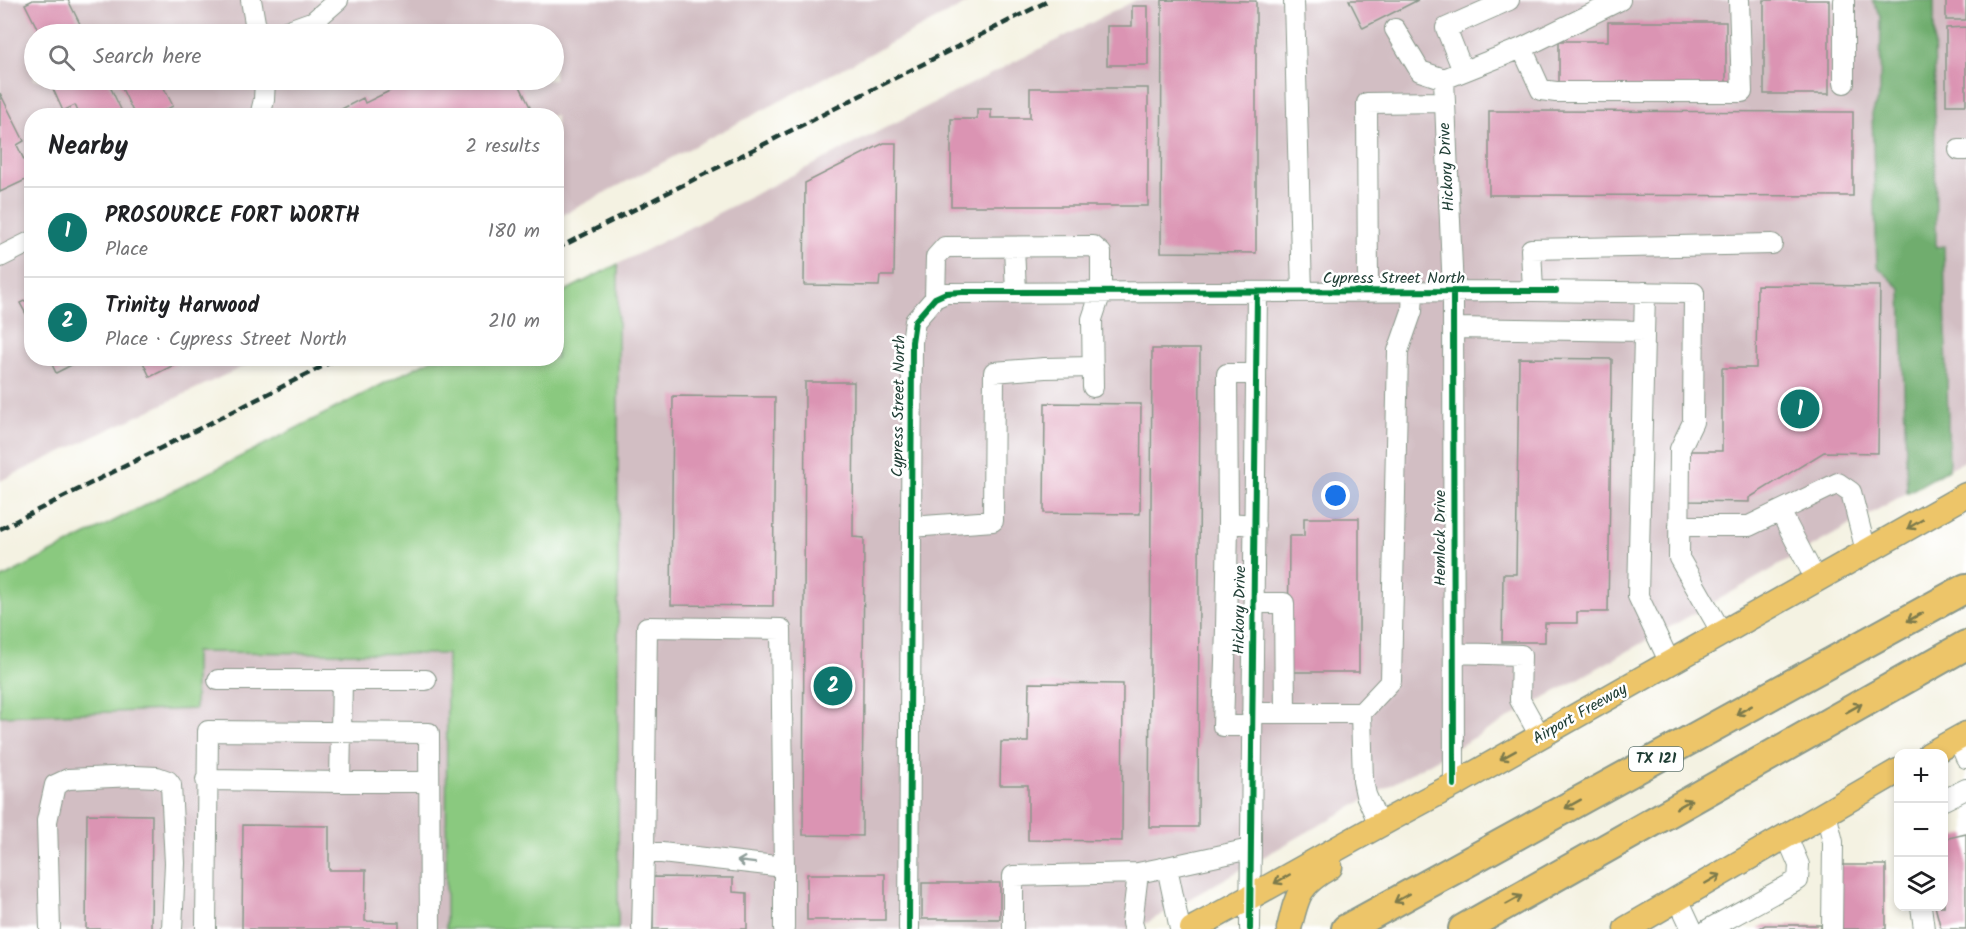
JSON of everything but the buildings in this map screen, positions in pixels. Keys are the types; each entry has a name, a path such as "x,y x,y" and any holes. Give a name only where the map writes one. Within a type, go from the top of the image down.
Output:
{"highway":[{"name":"TX 121","path":"1346,929 1966,588"},
{"path":"1463,929 1966,645"}],"main road":[{"name":"Airport Freeway","path":"1192,929 1379,824 1454,785 1966,495"},
{"path":"1943,749 1963,743"},
{"path":"1626,929 1647,923 1678,899 1894,775"},
{"path":"1288,929 1298,895 1311,878 1370,843 1379,824"}],"street":[{"path":"251,0 255,24"},
{"path":"306,24 314,21 338,0"},
{"path":"1463,71 1446,28 1509,0"},
{"path":"1395,29 1420,71 1443,79 1522,48 1620,0"},
{"path":"1522,48 1541,90 1556,92 1742,92 1739,0"},
{"path":"1844,0 1844,83"},
{"path":"1293,1 1302,292"},
{"name":"Hickory Drive","path":"1443,79 1453,292"},
{"path":"262,108 264,90"},
{"path":"1368,292 1367,103 1444,102"},
{"path":"1533,291 1531,249 1772,244"},
{"path":"0,257 24,245"},
{"path":"935,298 936,257 945,247 1093,246 1101,253 1101,292 1092,319 1094,387"},
{"path":"1014,247 1016,292"},
{"name":"Cypress Street North","path":"909,929 912,342 915,321 935,298 946,293 962,292 1556,291 1694,293 1693,422 1680,449 1679,526"},
{"name":"Hickory Drive","path":"1250,929 1257,292"},
{"path":"1379,824 1366,795 1363,781 1361,713 1391,681 1398,351 1412,311 1413,292"},
{"name":"Hemlock Drive","path":"1453,292 1454,785"},
{"path":"1646,292 1638,596 1670,663"},
{"path":"1453,328 1644,332"},
{"path":"911,527 993,521 994,372 1093,367"},
{"path":"1256,374 1227,374 1228,524 1223,726 1285,713 1361,713"},
{"path":"1722,633 1679,558 1679,526 1749,526 1838,483 1851,492 1866,552"},
{"path":"1780,511 1816,580"},
{"path":"1228,524 1254,525"},
{"path":"1254,603 1284,603 1285,713"},
{"path":"642,929 647,627 781,629 784,929"},
{"path":"1226,628 1253,629"},
{"path":"1454,653 1521,655 1520,700 1540,736"},
{"path":"218,680 426,680"},
{"path":"340,782 342,680"},
{"path":"206,929 208,731 429,733 430,929"},
{"path":"50,929 46,821 55,785 68,780 134,776 157,777 168,781 171,785 175,863 171,929"},
{"path":"206,780 428,782"},
{"path":"1948,798 1966,789"},
{"path":"1826,813 1833,842 1832,929"},
{"path":"1709,929 1798,880 1799,865 1787,837"},
{"path":"1013,929 1013,876 1138,873 1250,849"},
{"path":"644,850 784,867"},
{"path":"1167,867 1180,929"},
{"path":"1134,929 1132,922 1138,873"},
{"path":"1678,899 1692,929"},
{"path":"1922,911 1924,929"}],"shaded area":[{"path":"0,0 973,0 564,214 564,108 24,108 24,366 244,366 0,481"},
{"path":"1136,0 1872,0 1881,17 1880,92 1872,114 1877,266 1901,289 1907,493 1136,929 618,929 618,264"},
{"path":"1934,0 1966,0 1966,460 1949,469 1944,247 1936,248"},
{"path":"194,652 447,654 446,929 0,929 0,716 194,709"}],"green space":[{"path":"1872,0 1934,0 1936,247 1944,246 1949,469 1907,493 1901,289 1877,266 1872,114 1880,92 1881,17"},
{"path":"618,264 618,929 446,929 447,654 195,652 195,709 0,716 0,579 418,366 564,366 564,291"}],"railway":[{"path":"564,245 1050,0"},
{"path":"0,529 323,366"}],"cycle path":[{"path":"909,929 912,342 915,321 935,298 946,293 962,292 1556,291"},
{"path":"1250,929 1257,292"},
{"path":"1453,292 1454,785"}],"place":[{"name":"PROSOURCE FORT WORTH","path":"1800,409"},
{"name":"Trinity Harwood","path":"833,686"}]}
